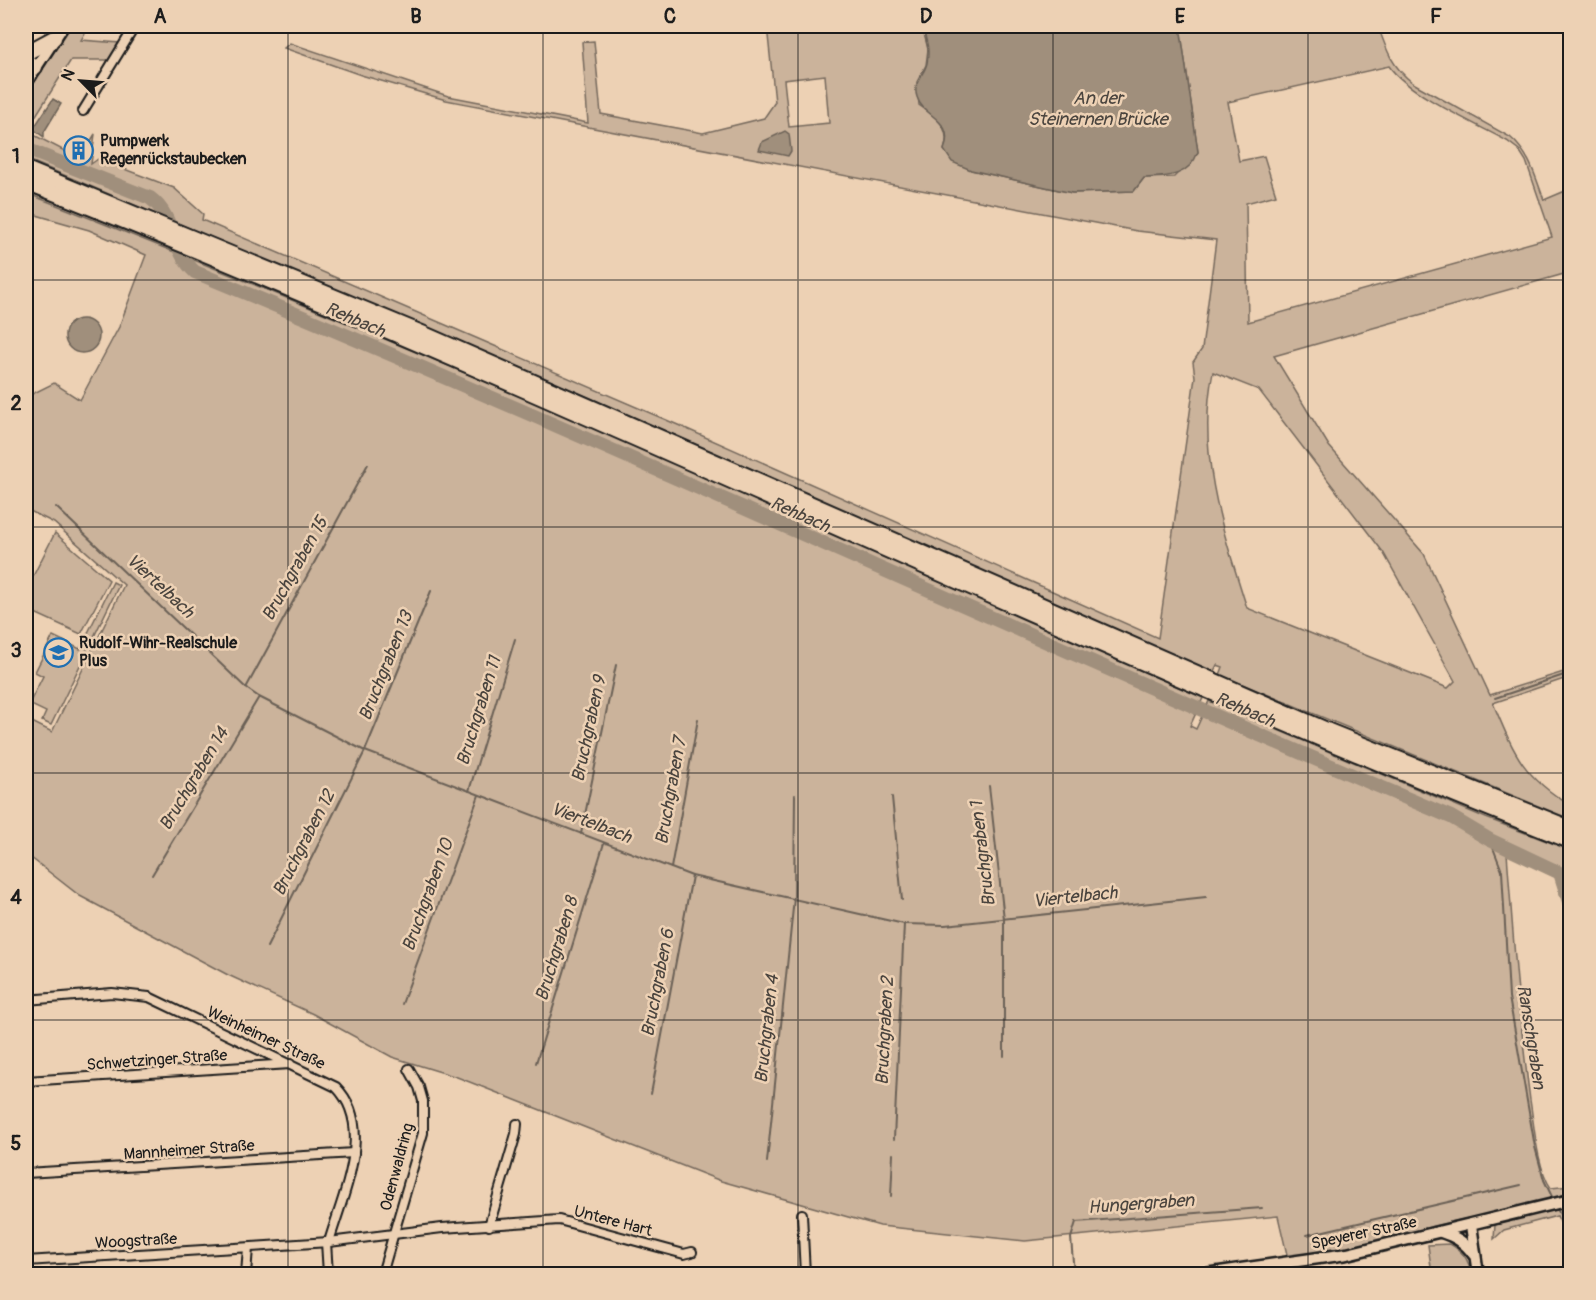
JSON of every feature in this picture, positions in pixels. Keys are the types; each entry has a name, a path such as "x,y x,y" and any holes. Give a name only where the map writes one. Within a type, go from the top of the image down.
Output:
{"highway":[{"path":"26,53 54,38"},
{"path":"26,168 586,404 1329,731 1570,828"},
{"path":"26,182 169,240 628,436 1215,696 1570,841"}],"street":[{"path":"28,72 63,26"},
{"path":"83,111 135,26"},
{"name":"Weinheimer Straße","path":"26,1000 112,993 140,995 328,1082 344,1095 354,1118 354,1153 328,1242"},
{"name":"Schwetzinger Straße","path":"26,1081 291,1064"},
{"name":"Odenwaldring","path":"382,1275 424,1119 419,1087 409,1069"},
{"path":"489,1226 517,1124"},
{"name":"Mannheimer Straße","path":"26,1173 354,1153"},
{"name":"Speyerer Straße","path":"1205,1275 1347,1254 1570,1200"},
{"path":"802,1214 805,1275"},
{"name":"Untere Hart","path":"392,1236 442,1228 559,1220 684,1254 692,1252"},
{"path":"1471,1225 1478,1275"},
{"path":"1440,1232 1457,1238 1468,1246 1476,1258"},
{"name":"Woogstraße","path":"26,1261 248,1248 392,1236"},
{"path":"328,1242 328,1275"},
{"path":"246,1275 248,1248"}],"shaded area":[{"path":"69,26 89,26 81,40 120,43 110,60 71,60 26,131 26,94"},
{"path":"767,26 893,26 895,29 922,26 928,49 926,65 917,82 919,105 931,114 944,129 946,142 944,150 971,170 1072,193 1134,191 1144,178 1174,177 1198,152 1180,26 1378,26 1391,57 1400,71 1413,83 1510,137 1517,144 1531,166 1544,200 1570,189 1570,291 1564,274 1274,356 1329,446 1424,554 1490,695 1570,670 1570,677 1493,703 1521,762 1541,784 1570,805 1570,819 1220,675 1223,667 1217,665 1213,673 581,394 26,159 26,131 80,159 95,134 91,164 98,159 174,188 203,214 202,220 678,425 1158,638 1195,377 1193,362 1202,349 1216,240 1137,231 446,100 361,75 284,48 290,43 448,96 588,123 582,42 594,41 601,114 703,133 764,118 775,102","holes":["1389,66 1398,77 1427,98 1507,141 1519,150 1526,161 1552,237 1248,322 1246,203 1276,195 1264,156 1239,161 1228,102","825,75 829,123 789,127 784,80","1213,372 1259,390 1383,552 1455,681 1448,688 1247,608 1229,550 1215,492 1210,462 1209,402"]},
{"path":"26,193 323,313 617,438 1203,698 1190,726 1196,729 1209,701 1486,818 1570,850 1570,880 1507,853 1519,1007 1537,1146 1542,1169 1551,1188 1570,1186 1570,1196 1433,1226 1367,1246 1288,1259 1278,1216 1025,1241 880,1226 721,1181 457,1077 392,1057 313,1014 228,975 80,896 26,854 26,719 52,732 124,585 54,523 26,509 26,397 54,383 80,400 119,327 146,255 89,230 29,213 26,219"},
{"path":"55,533 109,580 81,634 26,609 26,590"},
{"path":"113,582 119,585 51,725 42,721 46,712 29,704 43,676 35,672 53,636 80,649"},
{"path":"1570,1204 1570,1241 1557,1216 1504,1230 1494,1239 1495,1225 1534,1212"},
{"path":"1450,1244 1465,1256 1471,1274 1432,1274 1428,1245"}],"water":[{"name":"An der Steinernen Brücke","path":"922,26 1180,26 1198,152 1194,160 1183,171 1169,176 1144,178 1134,191 1072,193 971,170 952,162 944,150 947,140 946,132 942,125 920,104 917,97 916,87 926,68 928,58"},
{"path":"53,99 61,104 44,132 44,137 33,129"},
{"path":"785,131 789,134 791,151 788,156 759,150 762,142"},
{"path":"82,319 94,324 99,336 94,348 82,353 70,348 65,336 70,324"}],"waterway":[{"name":"Rehbach","path":"26,149 150,198 164,214 182,255 195,272 667,474 1137,682 1451,817 1490,840 1560,873 1570,905"},
{"name":"Bruchgraben 15","path":"246,688 368,464"},
{"name":"Viertelbach","path":"56,507 246,688 259,697 365,751 692,876 904,924 945,925 1206,897"},
{"name":"Bruchgraben 12","path":"267,947 365,751 431,591"},
{"name":"Bruchgraben 11","path":"469,791 515,639"},
{"name":"Bruchgraben 9","path":"581,834 616,665"},
{"path":"1495,698 1570,673"},
{"name":"Bruchgraben 14","path":"152,875 259,697"},
{"name":"Bruchgraben 7","path":"671,868 698,719"},
{"name":"Viertelbach","path":"989,786 1004,919 1004,1056"},
{"name":"Bruchgraben 10","path":"402,1004 479,795"},
{"name":"Bruchgraben 4","path":"767,1162 794,898 795,795"},
{"path":"892,797 902,900"},
{"name":"Ranschgraben","path":"1490,840 1502,871 1509,997 1535,1147 1544,1180 1554,1201"},
{"name":"Bruchgraben 8","path":"536,1063 604,843"},
{"name":"Bruchgraben 6","path":"651,1094 692,876"},
{"name":"Bruchgraben 2","path":"894,1139 904,924"},
{"name":"Bruchgraben 2","path":"891,1196 893,1154"},
{"name":"Hungergraben","path":"1307,1235 1521,1185"},
{"name":"Ranschgraben","path":"1556,1207 1570,1233"},
{"name":"Hungergraben","path":"1074,1274 1071,1238 1076,1222 1262,1208"}],"place":[{"name":"Pumpwerk Regenrückstaubecken","path":"79,150"},
{"name":"Rudolf-Wihr-Realschule Plus","path":"58,652"}],"water label":[{"name":"Bruchgraben 13","path":"386,666"},
{"name":"Bruchgraben 1","path":"983,854"}]}
